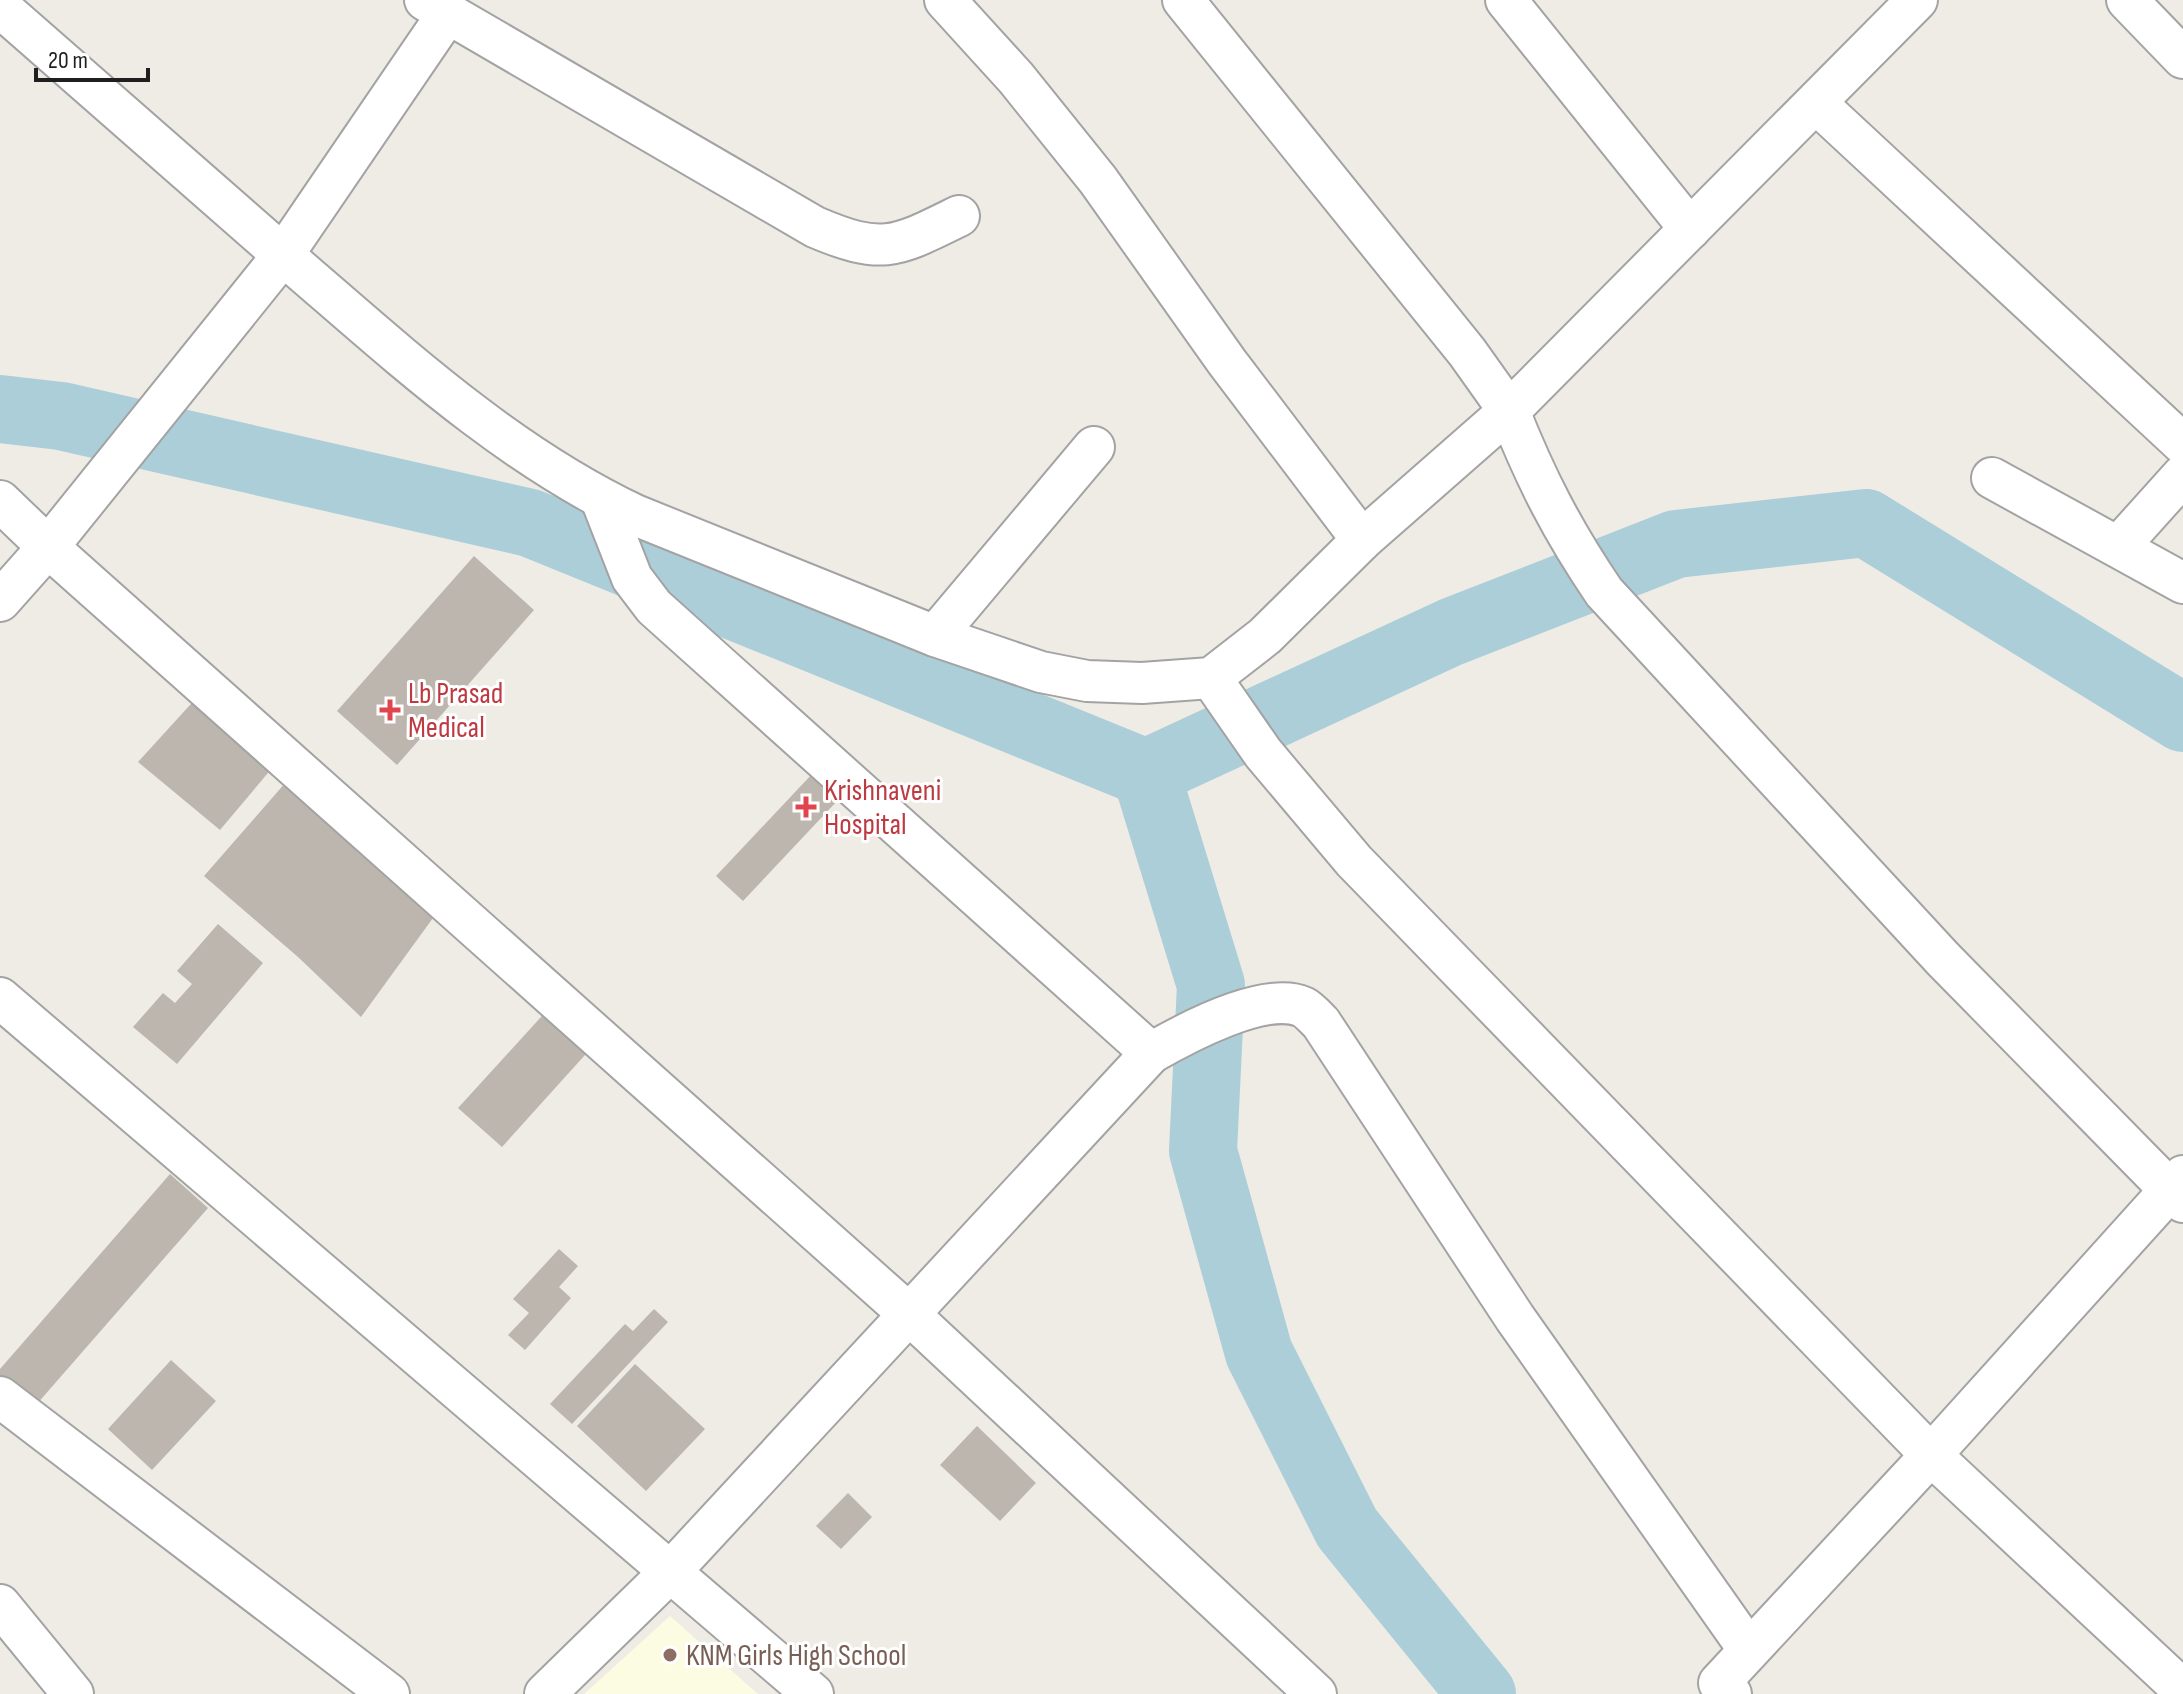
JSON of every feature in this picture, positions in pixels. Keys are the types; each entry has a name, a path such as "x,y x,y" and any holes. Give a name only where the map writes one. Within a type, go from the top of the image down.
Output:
{"street":[{"path":"945,0 1016,78 1098,180 1227,362 1362,540"},
{"path":"1183,0 1467,352 1509,411 1537,481 1563,532 1604,592 1921,936 2179,1189 1749,1650 1720,1690"},
{"path":"1506,0 1690,229"},
{"path":"0,7 458,405 605,512 935,636 1041,672 1087,681 1217,686 1362,540 1509,411 1917,0"},
{"path":"2127,0 2183,58"},
{"path":"0,601 193,372 283,255 436,8 815,227 851,242 881,246 904,243 959,216"},
{"path":"1816,103 2183,444"},
{"path":"935,636 1094,447"},
{"path":"2120,545 2183,475"},
{"path":"1992,478 2120,545 2183,583"},
{"path":"0,501 910,1315 1316,1694"},
{"path":"605,512 632,578 654,607 1163,1046"},
{"path":"1217,686 1252,737 1354,861 1445,957 1931,1455 2183,1690"},
{"path":"0,998 813,1694"},
{"path":"545,1694 670,1572 1163,1046 1244,1010 1282,1002 1304,1007 1321,1023 1515,1318 1749,1650"},
{"path":"0,1397 389,1694"},
{"path":"0,1605 73,1694"}],"shaded area":[{"name":"KNM Girls High School","path":"670,1616 758,1694 584,1694"}],"building":[{"path":"474,556 534,610 397,765 337,711"},
{"path":"200,694 278,761 220,830 138,762"},
{"path":"813,773 839,799 743,901 716,876"},
{"path":"293,774 441,907 361,1017 298,957 204,876"},
{"path":"218,924 263,963 177,1064 133,1027 163,993 175,1003 192,984 177,971"},
{"path":"551,1006 594,1045 502,1147 458,1108"},
{"path":"170,1174 208,1208 36,1405 0,1375 0,1369"},
{"path":"559,1249 578,1266 559,1287 571,1298 525,1350 508,1335 529,1313 513,1299"},
{"path":"654,1309 668,1322 572,1424 550,1404 625,1324 633,1331"},
{"path":"171,1360 216,1401 152,1470 108,1429"},
{"path":"635,1364 705,1429 646,1491 577,1426"},
{"path":"977,1426 1036,1483 1000,1521 940,1465"},
{"path":"848,1493 872,1517 841,1549 816,1526"}],"waterway":[{"path":"0,409 61,416 530,523 1146,773 1451,632 1676,544 1866,523 2183,718"},
{"path":"1146,773 1211,985 1203,1151 1259,1353 1347,1528 1482,1694"}],"place":[{"name":"Lb Prasad Medical","path":"390,710"},
{"name":"Krishnaveni Hospital","path":"806,807"},
{"name":"KNM Girls High School","path":"670,1655"}]}
